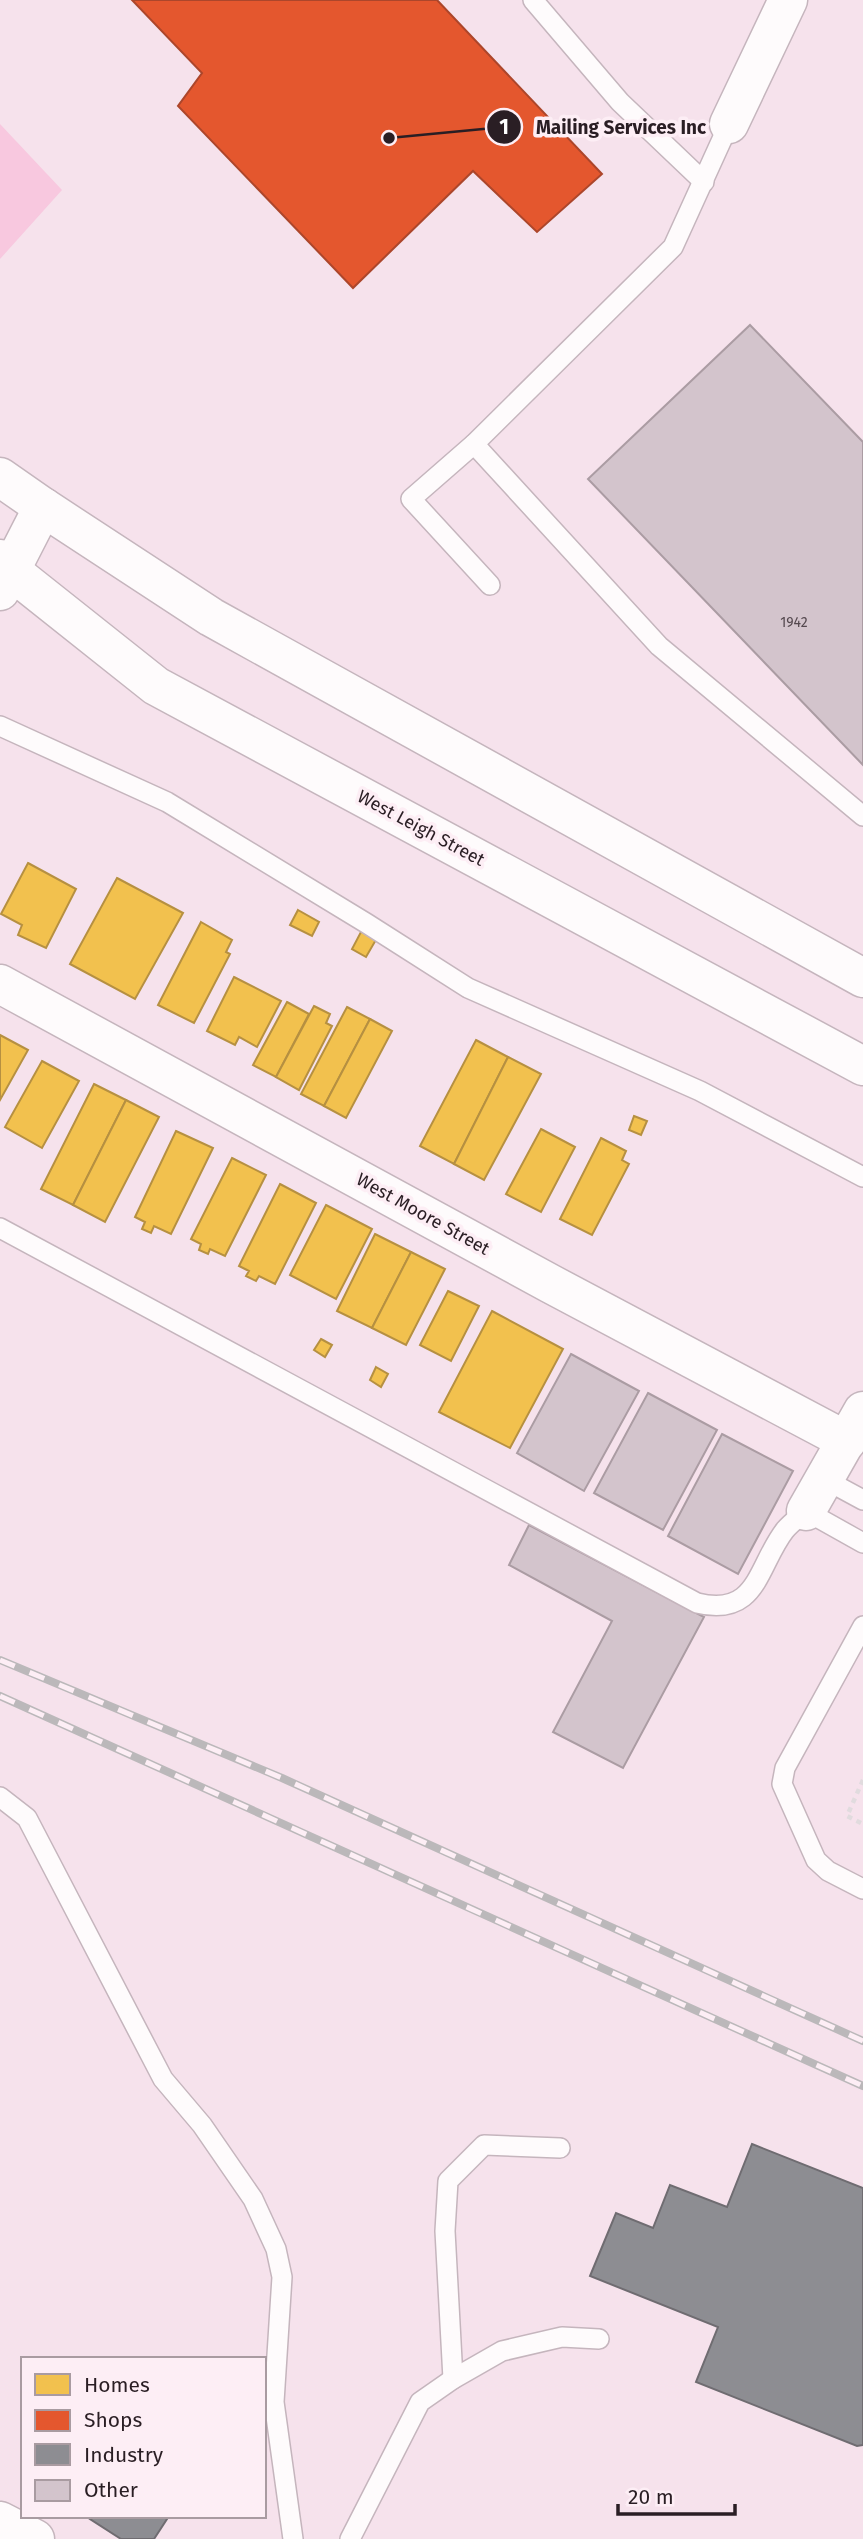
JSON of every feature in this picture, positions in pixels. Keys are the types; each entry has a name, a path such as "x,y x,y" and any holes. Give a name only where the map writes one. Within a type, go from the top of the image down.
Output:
{"street":[{"path":"729,124 788,0"},
{"path":"0,477 211,617 863,978"},
{"path":"4,573 43,507"},
{"name":"West Leigh Street","path":"4,573 156,686 863,1066"},
{"name":"West Moore Street","path":"0,984 551,1284 855,1426"},
{"path":"816,1495 855,1426"},
{"path":"0,2521 35,2539"}],"lane":[{"path":"533,0 620,102 704,182"},
{"path":"490,585 411,499 474,444 673,247 729,124"},
{"path":"474,444 659,646 863,816"},
{"path":"0,726 167,802 468,988 700,1091 863,1177"},
{"path":"0,1228 697,1603 713,1607 741,1600 752,1588 786,1530 816,1495"},
{"path":"816,1495 863,1500"},
{"path":"816,1495 863,1543"},
{"path":"863,1626 785,1768 782,1784 816,1860 828,1871 863,1889"},
{"path":"0,1797 27,1818 163,2079 202,2125 253,2199 276,2249 282,2277 274,2402 293,2539"},
{"path":"453,2379 445,2231 448,2181 484,2145 560,2148"},
{"path":"350,2539 420,2402 453,2379 502,2351 562,2337 599,2339"}],"path":[{"path":"863,1780 847,1816 863,1824"}],"shaded area":[{"path":"0,124 62,190 0,259"}],"building: Homes":[{"path":"28,863 76,889 46,948 18,935 22,925 1,914"},
{"path":"117,878 183,913 135,999 70,964"},
{"path":"298,910 319,922 312,936 290,925"},
{"path":"201,922 232,940 226,952 230,954 194,1023 158,1005"},
{"path":"362,930 377,938 366,957 352,949"},
{"path":"234,977 281,1001 257,1047 239,1037 235,1045 207,1031"},
{"path":"287,1002 309,1014 276,1077 253,1065"},
{"path":"314,1006 330,1014 326,1023 332,1026 299,1090 276,1077"},
{"path":"347,1007 370,1019 324,1106 301,1094"},
{"path":"370,1019 392,1031 346,1118 324,1106"},
{"path":"0,1035 28,1050 0,1100"},
{"path":"476,1040 508,1057 454,1164 420,1146"},
{"path":"508,1057 541,1074 484,1180 454,1164"},
{"path":"42,1061 79,1081 42,1148 5,1127"},
{"path":"94,1084 126,1100 73,1205 41,1189"},
{"path":"126,1100 159,1117 105,1222 73,1205"},
{"path":"634,1116 647,1121 641,1135 629,1130"},
{"path":"541,1129 575,1147 541,1212 506,1194"},
{"path":"176,1131 213,1148 171,1234 154,1226 151,1233 142,1229 145,1222 135,1217"},
{"path":"601,1138 626,1151 622,1160 629,1164 592,1235 560,1219"},
{"path":"232,1158 266,1175 225,1256 210,1249 208,1254 199,1250 201,1244 191,1239"},
{"path":"280,1184 316,1203 275,1284 259,1276 256,1281 246,1276 249,1271 239,1266"},
{"path":"326,1205 372,1229 336,1299 290,1275"},
{"path":"375,1234 411,1252 372,1328 337,1311"},
{"path":"411,1252 445,1269 406,1345 372,1328"},
{"path":"448,1291 479,1306 451,1361 420,1345"},
{"path":"492,1311 563,1349 510,1448 439,1412"},
{"path":"321,1339 332,1345 325,1357 314,1350"},
{"path":"376,1367 388,1374 381,1387 370,1380"}],"building: Shops":[{"path":"132,0 437,0 602,174 537,232 473,171 353,288 178,106 202,73"}],"building: Industry":[{"path":"752,2144 863,2188 863,2445 857,2446 696,2382 718,2327 590,2276 616,2213 653,2228 670,2185 727,2207"},
{"path":"168,2518 154,2539 121,2539 90,2519"}],"building: Other":[{"path":"750,325 863,442 863,765 588,479"},
{"path":"571,1354 639,1391 584,1491 517,1453"},
{"path":"648,1393 717,1430 663,1530 594,1493"},
{"path":"722,1434 793,1471 738,1574 668,1536"},
{"path":"529,1525 704,1617 623,1768 553,1732 612,1621 509,1565"}],"railway":[{"path":"0,1660 282,1778 863,2041"},
{"path":"0,1696 863,2086"}],"place":[{"name":"Mailing Services Inc","path":"389,138"}]}
